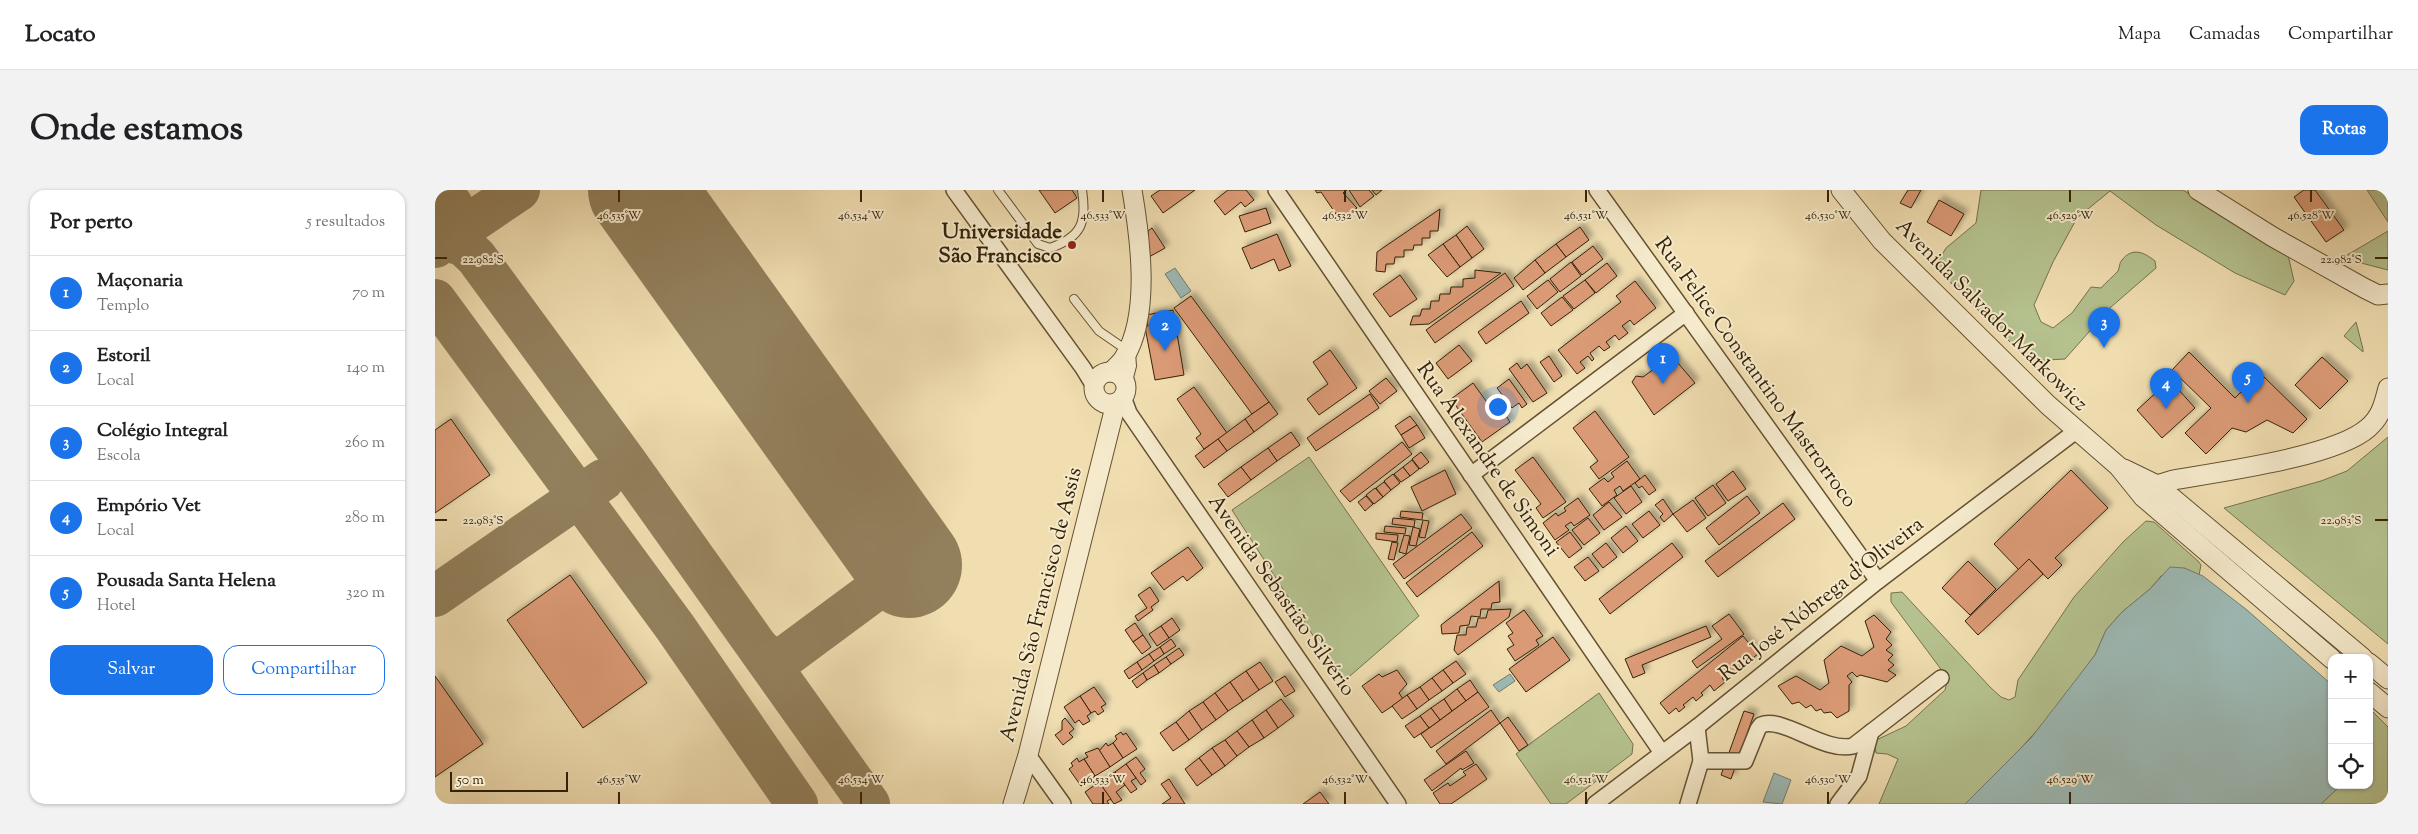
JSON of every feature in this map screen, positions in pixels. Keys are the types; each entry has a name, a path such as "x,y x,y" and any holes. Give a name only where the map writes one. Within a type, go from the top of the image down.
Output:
{"street":[{"path":"954,190 1083,368 1103,377 1119,374 1125,381 1119,404 1101,401 1095,394 1103,377 1124,358 1137,320 1141,290 1132,190"},
{"name":"Rua Alexandre de Simoni","path":"1276,190 1662,753"},
{"name":"Rua Felice Constantino Mastrorroco","path":"1597,190 1878,581"},
{"name":"Avenida Salvador Markowicz","path":"1841,190 1882,241 2076,431 2118,466 2143,497 2328,657"},
{"path":"2198,190 2273,236 2385,298"},
{"path":"1471,475 1686,312"},
{"path":"2143,497 2157,484 2303,455 2346,442 2369,428 2382,412 2388,388"},
{"name":"Avenida São Francisco de Assis","path":"1013,804 1028,755 1119,404"},
{"name":"Avenida Sebastião Silvério","path":"1119,404 1398,804"},
{"name":"Rua José Nóbrega d'Oliveira","path":"1595,804 1697,727 1878,581 2076,431"},
{"name":"Avenida Salvador Markowicz","path":"2118,466 2157,484 2358,654"},
{"path":"2373,666 2388,679"},
{"path":"1701,761 1745,761 1758,729 1761,725 1769,723 1778,724 1826,743 1846,748 1853,746 1941,678"},
{"path":"2373,695 2388,708"},
{"path":"1688,804 1701,761 1697,727"},
{"path":"1838,804 1859,776 1871,732"},
{"path":"1028,755 1063,804"}],"lane":[{"path":"998,190 1038,244 1050,248 1072,238 1081,227 1085,207 1081,190"},
{"path":"1074,299 1099,331 1128,350 1133,358 1119,404"}],"green space":[{"path":"1981,190 2183,190 2288,255 2294,281 2285,295 2235,273 2156,225 2110,191 2077,218 2053,262 2034,305 2041,322 2053,328 2072,313 2091,287 2101,288 2118,271 2121,261 2130,253 2138,252 2147,255 2155,261 2156,268 2111,307 2065,359 2029,361 1935,267 1946,248 1976,223"},
{"path":"2367,190 2388,190 2388,222"},
{"path":"2388,231 2388,270 2342,258"},
{"path":"2356,322 2363,349 2363,352 2344,336"},
{"path":"2388,437 2388,644 2224,508 2321,481 2347,471"},
{"path":"1309,457 1419,616 1343,682 1232,510"},
{"path":"2146,521 2154,522 2198,561 2201,565 2199,575 2184,568 2161,576 2150,589 2122,612 2106,630 2095,655 2051,715 2000,771 1965,804 1879,804 1898,759 1887,754 1876,753 1874,741 1906,726 1945,690 1947,682 1943,672 1891,602 1891,593 1902,592 1990,687 2001,697 2009,700 2015,697 2018,680 2074,597 2123,542"},
{"path":"1599,693 1633,744 1632,754 1566,804 1551,804 1516,754"},
{"path":"2373,712 2388,727 2388,804 2321,804 2337,789 2373,789"}],"water":[{"path":"1175,268 1191,291 1181,298 1165,274"},
{"path":"2170,567 2184,568 2203,576 2247,610 2328,681 2328,789 2337,789 2321,804 1965,804 2031,738 2095,655 2106,630 2122,612 2150,589"},
{"path":"1510,674 1515,681 1499,692 1493,685"},
{"path":"1774,773 1791,780 1782,804 1763,802"}],"building":[{"path":"1039,190 1072,190 1077,198 1055,213"},
{"path":"1160,190 1195,190 1163,213 1151,196"},
{"path":"1228,190 1246,190 1254,200 1245,207 1241,202 1225,215 1214,201"},
{"path":"1315,190 1347,190 1343,193 1357,208 1340,220 1321,192 1317,193"},
{"path":"1349,190 1369,190 1374,196 1360,207"},
{"path":"1372,190 1382,190 1376,195"},
{"path":"1908,190 1921,190 1911,208 1900,203"},
{"path":"2304,190 2315,190 2344,230 2326,242 2294,197"},
{"path":"1939,200 1964,214 1951,236 1927,222"},
{"path":"1266,208 1271,223 1245,232 1239,216"},
{"path":"1440,209 1438,231 1430,231 1430,238 1422,238 1422,245 1414,245 1413,250 1404,250 1404,257 1395,257 1394,264 1386,264 1385,272 1376,271 1377,252"},
{"path":"1467,226 1484,249 1472,258 1456,235"},
{"path":"1580,227 1589,240 1566,257 1556,244"},
{"path":"1152,228 1165,248 1149,257 1148,231"},
{"path":"1277,234 1291,266 1279,271 1274,259 1251,269 1242,248"},
{"path":"1456,235 1472,258 1460,267 1443,244"},
{"path":"1443,244 1460,267 1447,277 1428,255"},
{"path":"1556,244 1566,257 1545,273 1535,260"},
{"path":"1593,246 1603,259 1582,275 1572,262"},
{"path":"1535,260 1545,273 1523,290 1514,278"},
{"path":"1571,262 1581,276 1560,292 1550,279"},
{"path":"1607,263 1617,276 1596,293 1585,280"},
{"path":"1475,270 1501,273 1429,324 1410,325 1413,316 1420,316 1422,309 1430,309 1431,301 1439,301 1440,294 1450,294 1451,287 1463,287 1463,279 1475,278"},
{"path":"1505,273 1514,286 1435,343 1426,330"},
{"path":"1400,275 1417,299 1390,317 1373,294"},
{"path":"1548,280 1558,292 1537,309 1527,296"},
{"path":"1585,280 1595,293 1574,309 1563,296"},
{"path":"1635,281 1656,308 1634,325 1630,320 1622,326 1628,333 1619,340 1615,335 1606,342 1610,347 1604,351 1599,346 1590,353 1594,359 1592,361 1588,356 1580,362 1585,368 1577,374 1558,350 1621,302 1616,296"},
{"path":"1191,296 1269,402 1252,414 1174,308"},
{"path":"1562,297 1573,310 1551,326 1541,313"},
{"path":"1521,301 1529,313 1486,344 1478,332"},
{"path":"1173,310 1184,375 1155,380 1145,327 1148,326 1146,315"},
{"path":"1459,345 1472,361 1448,379 1436,363"},
{"path":"1330,350 1357,388 1319,415 1307,399 1328,384 1313,362"},
{"path":"2189,352 2235,398 2260,373 2307,419 2293,433 2267,420 2246,432 2232,428 2206,454 2185,433 2211,408 2172,370"},
{"path":"1666,353 1672,356 1695,383 1654,415 1632,382 1636,376 1643,377 1662,363 1662,356"},
{"path":"1549,356 1562,376 1554,382 1540,362"},
{"path":"2322,357 2348,381 2320,409 2295,385"},
{"path":"1517,363 1521,369 1527,364 1547,393 1533,402 1509,369"},
{"path":"1386,378 1397,391 1380,404 1369,391"},
{"path":"1509,379 1527,404 1522,408 1519,403 1512,408 1497,388"},
{"path":"2170,380 2195,408 2162,438 2137,410"},
{"path":"1473,383 1497,416 1503,411 1510,422 1482,442 1451,399"},
{"path":"1194,387 1227,433 1204,449 1196,438 1201,434 1177,399"},
{"path":"1370,394 1379,408 1316,451 1307,438"},
{"path":"1269,402 1278,414 1254,432 1245,419"},
{"path":"1595,411 1629,457 1599,479 1590,467 1598,461 1573,428"},
{"path":"1410,416 1417,425 1401,435 1395,426"},
{"path":"451,419 490,475 435,513 435,430"},
{"path":"1245,419 1254,432 1227,451 1218,439"},
{"path":"1417,425 1425,438 1409,448 1401,435"},
{"path":"1291,432 1300,445 1277,461 1268,448"},
{"path":"1218,439 1227,451 1204,468 1195,456"},
{"path":"1402,442 1412,454 1350,502 1340,491"},
{"path":"1268,448 1277,461 1251,480 1241,467"},
{"path":"1421,452 1429,462 1420,469 1412,459"},
{"path":"1533,457 1566,502 1543,518 1536,508 1541,504 1515,470"},
{"path":"1412,460 1419,469 1410,476 1403,467"},
{"path":"1627,461 1640,479 1623,491 1620,486 1614,490 1617,495 1602,506 1589,489 1604,478 1608,482 1614,477 1611,473"},
{"path":"1241,467 1251,480 1228,497 1218,484"},
{"path":"1403,467 1410,476 1401,482 1394,474"},
{"path":"1445,470 1456,494 1422,511 1411,487"},
{"path":"2071,470 2108,508 2055,558 2062,565 2048,579 2029,559 2019,570 1994,544"},
{"path":"1733,471 1746,489 1728,501 1716,484"},
{"path":"1393,474 1400,483 1391,490 1384,481"},
{"path":"1645,475 1656,490 1649,495 1642,486 1639,488 1635,483"},
{"path":"1384,482 1391,490 1383,497 1376,488"},
{"path":"1713,485 1726,503 1708,516 1695,498"},
{"path":"1631,486 1642,502 1626,514 1614,498"},
{"path":"1375,488 1383,497 1374,504 1366,495"},
{"path":"1366,496 1373,504 1365,511 1358,502"},
{"path":"1747,496 1760,513 1719,545 1706,528"},
{"path":"1578,498 1590,515 1574,526 1571,522 1565,526 1569,530 1555,540 1543,523 1556,513 1558,516 1566,511 1564,508"},
{"path":"1663,499 1673,514 1664,522 1660,517 1663,514 1655,505"},
{"path":"1693,500 1706,518 1687,532 1673,514"},
{"path":"1609,502 1622,517 1604,530 1593,515"},
{"path":"1783,503 1795,519 1718,577 1705,561"},
{"path":"1401,511 1423,513 1422,520 1400,517"},
{"path":"1649,511 1660,525 1643,538 1632,524"},
{"path":"1461,514 1472,528 1404,579 1393,564"},
{"path":"1393,518 1415,520 1414,527 1392,524"},
{"path":"1588,518 1600,533 1584,545 1572,530"},
{"path":"1423,520 1429,521 1425,538 1419,537"},
{"path":"1385,526 1406,528 1405,534 1384,532"},
{"path":"1626,526 1638,541 1623,553 1611,538"},
{"path":"1413,527 1420,529 1416,546 1409,545"},
{"path":"1472,532 1483,546 1417,597 1406,583"},
{"path":"1570,532 1582,548 1569,558 1556,542"},
{"path":"1376,533 1398,535 1397,542 1376,539"},
{"path":"1404,535 1410,536 1406,554 1399,552"},
{"path":"1392,542 1398,543 1394,560 1388,559"},
{"path":"1606,543 1617,557 1603,568 1592,554"},
{"path":"1672,543 1683,557 1610,614 1599,599"},
{"path":"1188,547 1203,568 1187,581 1183,576 1164,590 1151,573"},
{"path":"1588,557 1599,571 1585,581 1574,567"},
{"path":"2029,559 2043,574 1978,635 1965,621"},
{"path":"1968,561 1996,589 1970,615 1942,588"},
{"path":"570,575 647,683 583,728 507,620"},
{"path":"1499,581 1500,602 1492,603 1491,609 1481,609 1480,617 1471,616 1469,625 1460,626 1459,633 1442,634 1441,625"},
{"path":"1150,587 1159,601 1151,607 1153,610 1138,621 1135,616 1147,608 1138,595"},
{"path":"1511,609 1509,617 1458,655 1454,650 1457,635 1466,635 1467,627 1476,627 1478,618 1486,618 1488,610"},
{"path":"1524,610 1543,636 1536,640 1539,645 1515,661 1507,649 1514,645 1508,636 1513,633 1506,623"},
{"path":"1729,614 1744,634 1697,668 1692,661 1722,639 1712,626"},
{"path":"1874,615 1891,632 1886,639 1892,645 1886,650 1893,655 1888,660 1894,665 1888,670 1896,675 1887,682 1860,675 1857,677 1852,672 1847,676 1852,682 1849,685 1849,711 1837,718 1831,712 1824,713 1821,709 1816,711 1811,705 1806,708 1799,702 1792,704 1778,686 1796,676 1820,690 1829,683 1824,660 1841,646 1862,656 1874,647 1865,621"},
{"path":"1172,618 1180,630 1169,638 1161,626"},
{"path":"1135,623 1143,635 1133,642 1125,630"},
{"path":"1161,626 1169,638 1157,646 1149,634"},
{"path":"1706,626 1711,637 1642,665 1645,673 1633,678 1625,659"},
{"path":"1143,635 1151,647 1142,654 1133,642"},
{"path":"1743,636 1758,654 1754,657 1755,659 1748,665 1745,661 1733,674 1730,671 1722,678 1725,682 1714,691 1710,685 1701,693 1703,695 1696,701 1693,697 1683,705 1685,707 1679,712 1676,708 1669,714 1660,703"},
{"path":"1553,637 1570,660 1526,692 1509,669"},
{"path":"1171,639 1176,646 1164,654 1160,647"},
{"path":"1160,647 1164,654 1154,661 1149,654"},
{"path":"1179,648 1184,655 1171,664 1166,657"},
{"path":"1149,654 1154,661 1142,670 1137,662"},
{"path":"1166,657 1171,664 1159,673 1154,665"},
{"path":"1456,661 1466,674 1453,683 1443,670"},
{"path":"1137,662 1142,670 1129,679 1124,671"},
{"path":"1260,662 1273,681 1259,690 1246,671"},
{"path":"1154,665 1159,673 1147,680 1143,673"},
{"path":"1397,670 1407,684 1399,693 1403,699 1382,713 1362,686 1379,674 1382,677"},
{"path":"1443,670 1453,683 1442,691 1432,678"},
{"path":"1246,671 1259,690 1243,701 1230,682"},
{"path":"1143,673 1147,680 1137,688 1132,681"},
{"path":"435,676 483,744 435,777"},
{"path":"1285,676 1295,691 1285,697 1275,682"},
{"path":"1432,678 1442,691 1429,700 1420,687"},
{"path":"1470,680 1478,692 1466,701 1457,689"},
{"path":"1230,682 1243,701 1228,711 1215,693"},
{"path":"1094,687 1106,704 1101,707 1104,711 1098,715 1095,711 1091,713 1080,696"},
{"path":"1420,687 1429,700 1417,709 1407,695"},
{"path":"1457,689 1466,701 1452,711 1444,699"},
{"path":"1478,692 1489,707 1431,748 1421,734"},
{"path":"1215,693 1228,711 1216,720 1203,702"},
{"path":"1407,695 1417,709 1402,719 1392,706"},
{"path":"1080,696 1091,713 1087,716 1090,721 1083,725 1079,720 1075,723 1064,707"},
{"path":"1281,699 1294,716 1278,728 1266,710"},
{"path":"1444,699 1452,711 1440,720 1431,708"},
{"path":"1203,702 1216,720 1202,730 1189,711"},
{"path":"1431,708 1440,720 1429,728 1420,716"},
{"path":"1266,710 1278,728 1264,738 1252,720"},
{"path":"1491,710 1500,723 1446,764 1436,751"},
{"path":"1189,711 1202,730 1189,740 1176,722"},
{"path":"1744,711 1754,714 1731,779 1721,775"},
{"path":"1420,716 1429,728 1414,738 1405,726"},
{"path":"1508,717 1528,745 1519,751 1500,723"},
{"path":"1065,718 1074,729 1069,733 1073,737 1063,745 1055,735 1062,730 1062,721"},
{"path":"1252,720 1264,738 1249,747 1237,731"},
{"path":"1176,722 1189,740 1173,751 1160,733"},
{"path":"1237,731 1249,747 1237,756 1225,740"},
{"path":"1121,732 1123,735 1126,733 1137,749 1123,758 1113,743 1117,739 1115,736"},
{"path":"1225,740 1237,756 1225,766 1212,748"},
{"path":"1106,743 1108,746 1113,743 1123,758 1110,767 1099,751"},
{"path":"1098,748 1110,767 1095,776 1084,759 1088,757 1085,753"},
{"path":"1212,748 1225,766 1212,775 1199,758"},
{"path":"1466,751 1474,763 1462,770 1461,768 1432,791 1424,780"},
{"path":"1136,757 1145,769 1140,773 1146,781 1141,785 1126,764"},
{"path":"1077,758 1079,762 1084,759 1095,776 1081,786 1069,769 1073,766 1071,763"},
{"path":"1199,758 1212,775 1197,786 1185,769"},
{"path":"1126,764 1136,778 1131,781 1137,789 1131,793 1115,772"},
{"path":"1476,764 1487,779 1451,804 1440,804 1433,793 1448,783 1450,786 1466,775 1463,772"},
{"path":"1115,772 1125,785 1116,792 1122,800 1114,804 1099,782"},
{"path":"1169,779 1185,804 1162,804 1171,798 1161,784"},
{"path":"1099,782 1111,799 1107,801 1109,804 1093,804 1085,792"},
{"path":"1320,792 1329,804 1303,804"}],"taxiway":[{"path":"435,247 519,190"},
{"path":"452,205 454,221 447,240 464,246 476,257 626,462 869,804"},
{"path":"435,300 675,627 797,804"},
{"path":"435,596 603,480"},
{"path":"760,650 768,656 782,659 909,565"}],"runway":[{"path":"641,190 909,565"}],"place":[{"name":"Universidade São Francisco","path":"1072,245"},
{"name":"Colégio Integral","path":"2104,348"},
{"name":"Estoril","path":"1165,351"},
{"name":"Maçonaria","path":"1663,384"},
{"name":"Pousada Santa Helena","path":"2248,403"},
{"name":"Empório Vet","path":"2166,409"}]}
